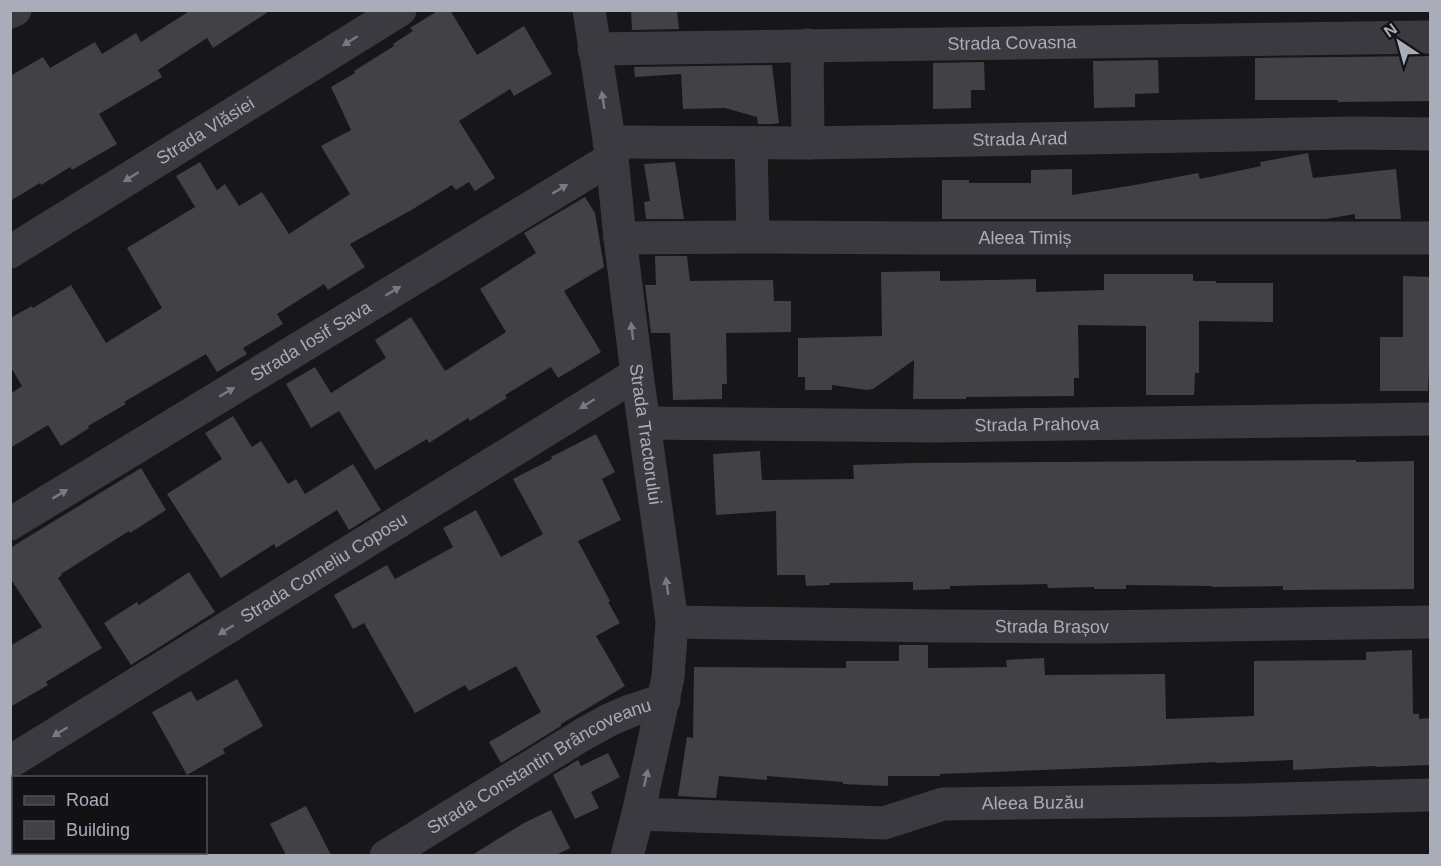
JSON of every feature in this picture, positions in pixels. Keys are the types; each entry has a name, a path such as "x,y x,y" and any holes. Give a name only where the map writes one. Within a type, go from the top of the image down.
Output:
{"street":[{"path":"10,12 15,10"},
{"name":"Strada Vlăsiei","path":"10,252 400,10"},
{"name":"Strada Tractorului","path":"589,10 611,150 637,374 672,622 669,677 627,855"},
{"name":"Strada Covasna","path":"594,49 1431,37"},
{"path":"807,45 808,143"},
{"name":"Strada Arad","path":"611,150 751,143 1355,133 1431,134"},
{"path":"751,143 753,237"},
{"name":"Strada Iosif Sava","path":"10,524 611,150"},
{"name":"Aleea Timiș","path":"620,238 1431,238"},
{"name":"Strada Corneliu Coposu","path":"10,762 637,374"},
{"name":"Strada Prahova","path":"644,423 934,426 1431,419"},
{"name":"Strada Brașov","path":"672,622 1092,627 1431,622"},
{"name":"Strada Constantin Brâncoveanu","path":"386,855 609,720 664,700"},
{"name":"Aleea Buzău","path":"638,814 884,823 943,804 1431,795"}],"building":[{"path":"191,10 271,10 213,48 207,38 158,70 162,77 99,114 117,144 10,201 10,76 43,57 50,68 95,42 102,54 136,33 141,42"},
{"path":"439,10 450,10 477,55 524,26 552,74 514,96 510,89 459,121 495,178 475,191 469,182 456,190 452,185 350,244 365,267 328,290 324,284 277,314 283,324 243,348 247,354 217,372 206,354 124,402 126,404 88,426 89,428 61,446 48,425 10,448 10,394 22,386 10,366 10,318 32,306 33,308 71,285 106,343 162,308 127,248 195,207 176,176 200,162 217,190 225,184 239,206 262,192 289,234 350,194 321,146 351,130 331,87 394,46 393,44 413,31 410,28"},
{"path":"631,10 677,10 679,29 632,30"},
{"path":"1431,56 1431,101 1255,100 1255,58"},
{"path":"1158,60 1159,93 1135,94 1135,107 1094,108 1093,61"},
{"path":"984,62 985,90 971,90 971,108 933,109 933,63"},
{"path":"772,65 779,123 773,124 758,124 757,117 725,108 683,109 681,74 635,77 634,67"},
{"path":"1308,153 1313,178 1396,169 1401,219 1355,219 1355,214 1326,219 942,219 942,180 969,180 969,183 1031,183 1031,170 1072,169 1072,195 1198,173 1200,179 1261,166 1260,162"},
{"path":"675,162 684,219 646,219 644,202 650,201 644,164"},
{"path":"585,197 595,213 604,267 564,291 601,352 558,378 551,367 505,395 507,398 470,421 468,418 429,443 427,439 375,470 339,411 311,428 286,384 315,367 331,393 386,358 375,340 411,317 445,371 506,332 480,289 536,253 524,233"},
{"path":"655,256 687,256 690,281 773,280 774,301 791,301 791,332 726,333 727,384 722,384 722,399 673,400 670,333 651,333 645,285 656,285"},
{"path":"940,271 940,281 1036,279 1036,292 1104,290 1104,274 1193,274 1193,281 1273,283 1273,322 1199,321 1199,373 1195,373 1194,395 1146,395 1146,326 1078,325 1079,378 1074,378 1074,396 913,399 914,360 873,389 832,385 832,390 805,390 805,377 798,377 798,338 882,336 881,272"},
{"path":"1403,276 1431,277 1431,370 1429,370 1428,391 1380,391 1380,337 1403,337"},
{"path":"233,416 252,447 261,441 288,484 296,479 305,494 353,464 381,510 349,530 337,510 276,548 274,544 221,578 167,494 222,459 205,433"},
{"path":"596,434 615,472 602,479 621,520 578,541 620,623 596,636 625,686 501,763 489,742 541,712 516,666 469,691 465,685 415,713 364,623 353,629 334,595 387,565 395,579 453,547 443,528 476,510 501,557 543,534 513,479"},
{"path":"760,451 762,480 854,479 853,465 913,463 1414,461 1414,589 1283,590 1283,586 1126,585 1126,589 1094,589 1094,587 1048,588 1047,584 950,586 950,589 913,590 913,582 830,583 830,585 806,586 805,575 777,575 776,511 716,515 713,454"},
{"path":"141,468 166,510 130,533 129,531 58,578 102,648 46,682 48,685 10,707 10,646 42,627 10,578 10,548"},
{"path":"189,572 215,612 131,665 104,623 137,602 139,605"},
{"path":"899,645 928,645 928,668 1007,667 1006,660 1044,658 1045,675 1165,674 1166,719 1254,716 1254,661 1366,660 1366,652 1412,650 1413,714 1419,714 1419,719 1431,718 1431,765 1293,770 1293,760 1216,762 940,774 940,776 888,776 888,786 767,776 767,780 719,776 716,798 678,796 687,737 693,738 694,667 846,668 846,661 899,661"},
{"path":"237,679 263,726 223,749 225,753 187,775 152,712 191,691 197,701"},
{"path":"608,753 620,777 591,792 599,808 575,819 553,775 578,760 581,766"},
{"path":"306,806 331,855 286,855 270,824"},
{"path":"551,810 570,848 556,855 472,855 524,823"}]}
